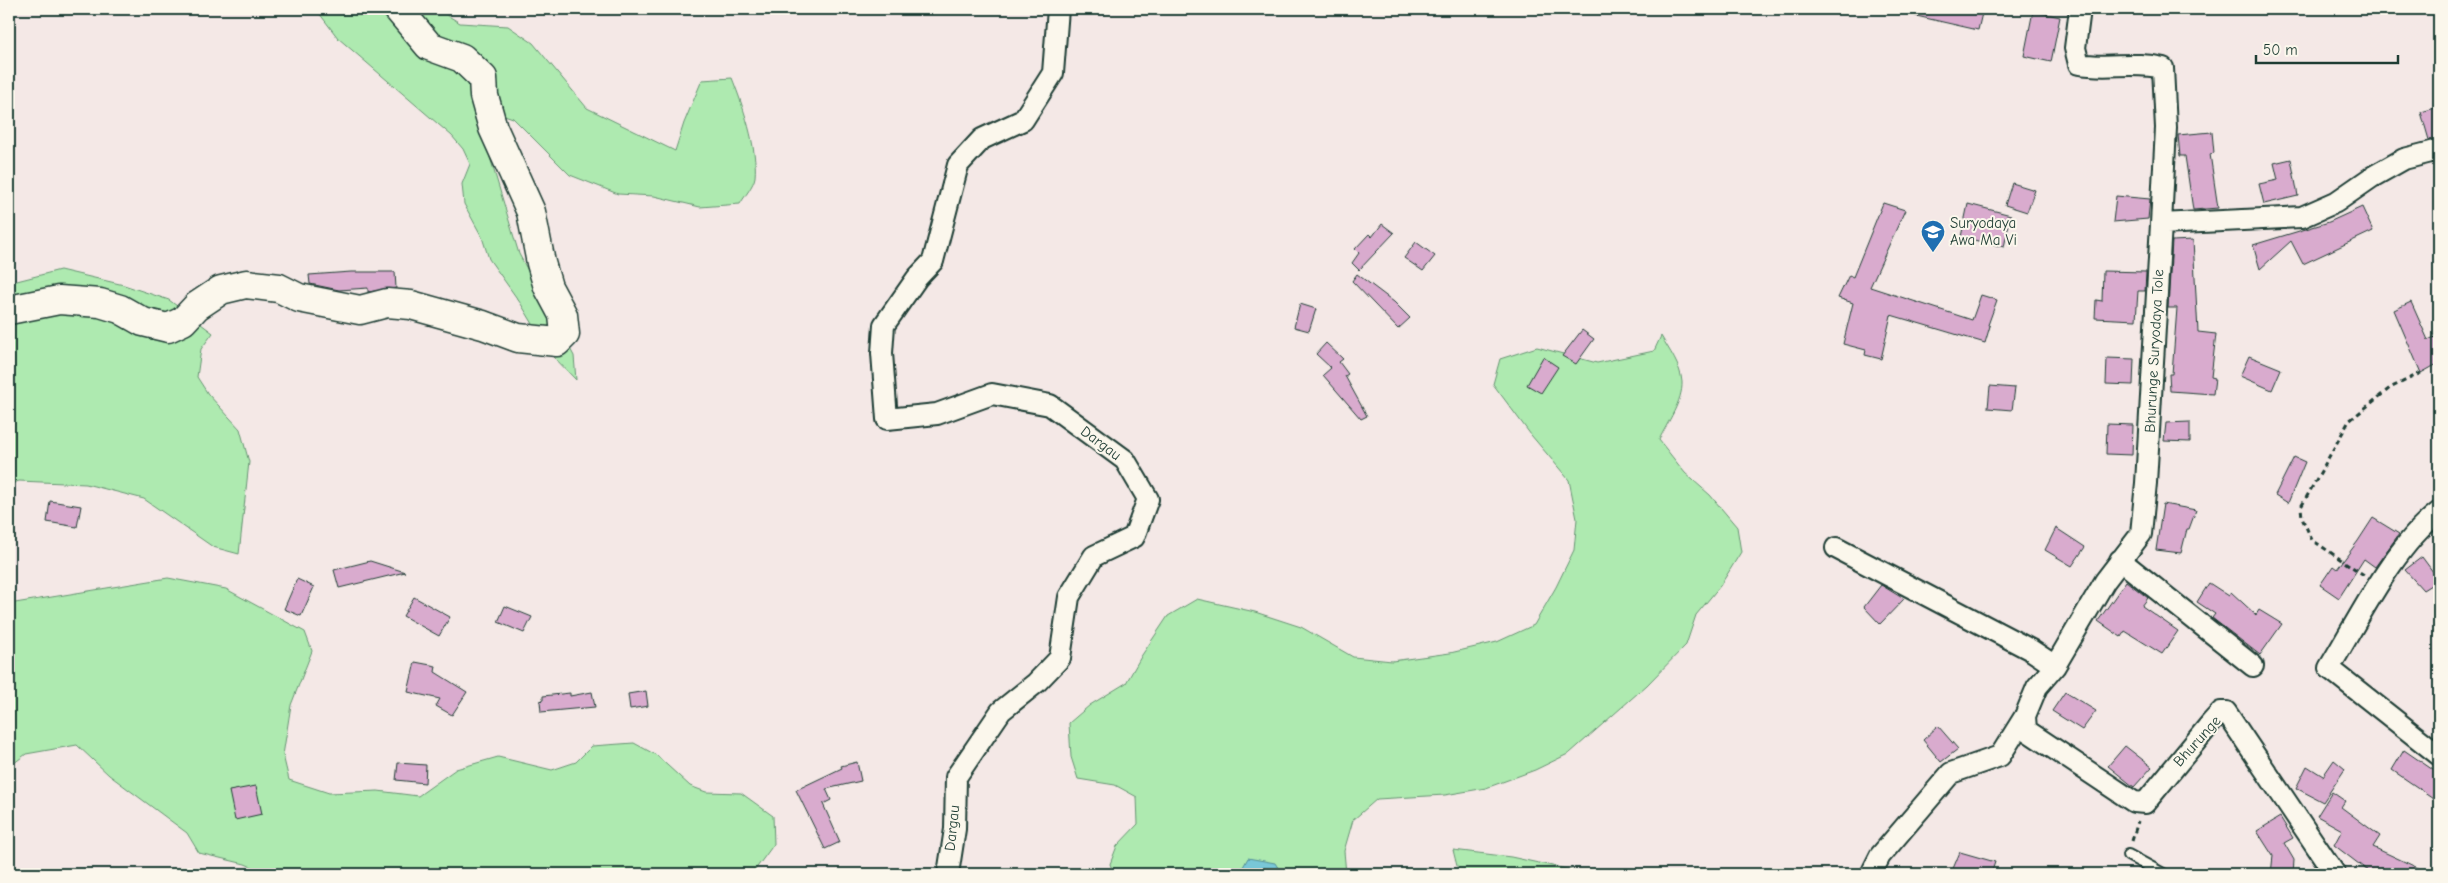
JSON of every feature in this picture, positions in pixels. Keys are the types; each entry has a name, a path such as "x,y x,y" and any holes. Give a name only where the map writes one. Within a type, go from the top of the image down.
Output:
{"street":[{"path":"9,310 59,300 100,303 120,309 143,322 168,328 183,321 197,306 221,290 246,284 279,288 299,298 360,310 387,303 411,305 483,325 518,338 557,342 565,334 562,315 548,287 531,212 493,128 484,96 483,78 462,58 430,46 398,9"},
{"name":"Dargau","path":"948,874 955,829 956,777 1001,710 1036,682 1060,658 1069,598 1094,556 1134,536 1148,499 1125,460 1050,404 992,394 937,414 887,419 882,353 884,325 916,278 932,261 958,166 982,139 1023,120 1053,73 1058,9"},
{"name":"Bhurunge Suryodaya Tole","path":"1871,874 1880,856 1951,773 2000,756 2025,716 2037,687 2055,666 2106,581 2141,534 2146,483 2166,128 2163,68 2146,64 2100,68 2079,64 2075,48 2080,9"},
{"path":"2161,224 2302,217 2336,202 2372,177 2404,159 2439,150"},
{"path":"2437,748 2329,668 2379,586 2411,540 2426,522 2439,512"},
{"path":"1836,548 2031,650 2055,666"},
{"path":"2120,560 2253,666"},
{"name":"Bhurunge","path":"2145,803 2211,723 2221,712 2226,712 2335,874"},
{"path":"2025,716 2026,730 2134,802 2145,803"}],"lane":[{"path":"2128,855 2163,874"}],"path":[{"path":"2379,586 2312,540 2302,518 2301,507 2348,421 2390,388 2421,373"},
{"path":"2128,855 2145,803"}],"green space":[{"path":"316,9 437,9 460,23 508,26 533,43 587,108 675,151 684,123 702,80 732,78 752,140 755,166 754,180 740,204 700,207 654,196 618,194 570,175 513,118 487,109 483,134 519,254 574,356 576,380 551,354 521,304 489,259 482,237 464,204 462,184 470,164 463,149 452,136 338,38"},
{"path":"60,270 124,285 169,300 213,333 201,349 197,377 208,394 240,429 249,462 239,554 213,547 144,499 86,484 19,481 9,485 9,283"},
{"path":"1661,336 1677,364 1681,376 1682,389 1674,412 1659,440 1685,473 1710,495 1737,527 1741,552 1720,586 1696,615 1686,645 1647,685 1570,753 1535,770 1486,788 1445,795 1377,799 1353,820 1344,851 1346,874 1114,874 1110,864 1117,846 1138,824 1137,797 1115,785 1078,779 1071,757 1069,723 1090,705 1126,683 1168,616 1197,599 1255,612 1301,627 1353,657 1392,661 1450,653 1497,642 1534,625 1556,587 1574,550 1577,519 1569,480 1531,435 1493,384 1500,359 1537,347 1597,363 1654,351"},
{"path":"168,578 226,589 305,632 312,651 291,705 283,755 289,780 329,793 378,791 418,796 456,769 498,757 552,770 576,762 592,746 634,743 656,755 690,786 706,792 741,793 773,816 774,844 752,874 496,874 494,872 472,874 268,874 245,864 199,853 187,833 109,775 77,745 26,754 9,767 9,604"},
{"path":"1453,850 1511,857 1589,874 1459,874"}],"water":[{"path":"1248,858 1275,863 1282,874 1239,874"}],"building":[{"path":"1913,9 1983,9 1978,30 1912,15"},
{"path":"2033,11 2060,17 2051,62 2024,56"},
{"path":"2439,107 2439,138 2429,140 2421,112"},
{"path":"2212,132 2214,153 2210,154 2218,208 2193,210 2185,156 2180,156 2178,135"},
{"path":"2291,159 2298,196 2264,204 2259,184 2278,180 2274,163"},
{"path":"2012,183 2035,190 2027,212 2005,205"},
{"path":"2116,196 2150,199 2148,219 2113,222"},
{"path":"1883,203 1905,210 1870,287 1972,320 1981,295 1997,300 1988,325 1990,326 1985,343 1891,315 1881,359 1865,355 1866,350 1843,344 1853,303 1838,298 1849,275 1853,277"},
{"path":"1968,204 2011,215 2004,247 1961,237"},
{"path":"2362,207 2373,231 2303,264 2291,241 2260,269 2253,245 2329,222"},
{"path":"1382,224 1394,233 1359,270 1352,263 1359,253 1355,249 1369,234 1372,237"},
{"path":"2193,240 2198,332 2216,334 2211,377 2215,378 2213,394 2170,391 2169,374 2172,374 2177,308 2168,308 2172,241"},
{"path":"1416,242 1435,256 1423,271 1404,258"},
{"path":"2103,271 2146,272 2145,291 2138,291 2136,320 2095,318 2096,300 2102,301"},
{"path":"351,272 395,272 396,288 368,292 368,288 339,290 310,284 309,275"},
{"path":"1357,274 1394,302 1410,318 1398,329 1352,281"},
{"path":"2411,302 2428,340 2439,335 2439,363 2421,373 2394,310"},
{"path":"1300,304 1316,309 1309,331 1294,327"},
{"path":"1582,330 1594,339 1576,364 1562,356"},
{"path":"1326,343 1343,359 1339,362 1348,374 1345,376 1367,416 1361,419 1323,375 1331,368 1316,354"},
{"path":"2249,356 2281,369 2272,390 2240,376"},
{"path":"1543,357 1558,367 1541,393 1527,385"},
{"path":"2107,358 2134,359 2133,385 2106,384"},
{"path":"1990,386 2015,388 2012,410 1988,408"},
{"path":"2190,422 2190,442 2164,441 2166,423"},
{"path":"2107,424 2133,425 2132,455 2106,454"},
{"path":"2294,457 2305,462 2288,503 2275,495"},
{"path":"50,501 81,506 77,527 47,522"},
{"path":"2163,504 2196,510 2189,529 2187,529 2181,553 2156,550"},
{"path":"2373,518 2399,534 2375,567 2364,559 2339,598 2320,585 2333,566 2337,569"},
{"path":"2056,528 2085,547 2072,566 2045,550"},
{"path":"2422,557 2439,580 2423,590 2405,570"},
{"path":"370,561 405,572 339,588 334,570"},
{"path":"297,579 314,587 301,616 284,609"},
{"path":"2126,581 2148,598 2142,606 2178,631 2162,654 2125,631 2121,637 2098,621"},
{"path":"2209,583 2229,596 2231,592 2256,615 2259,610 2282,624 2260,655 2212,618 2215,614 2197,602"},
{"path":"1881,585 1904,599 1880,624 1864,607"},
{"path":"414,597 450,617 439,636 403,616"},
{"path":"505,606 532,617 524,633 498,622"},
{"path":"415,662 436,666 435,672 467,692 452,715 436,706 440,699 408,692"},
{"path":"646,691 648,706 630,709 628,694"},
{"path":"592,692 595,707 541,712 540,701 543,700 543,696 570,693 570,696"},
{"path":"2065,692 2096,711 2082,730 2052,711"},
{"path":"1938,726 1958,749 1941,762 1923,740"},
{"path":"2125,746 2152,767 2134,787 2108,766"},
{"path":"2404,750 2439,774 2439,802 2392,770"},
{"path":"2334,760 2345,769 2323,802 2296,788 2307,766 2323,776"},
{"path":"857,762 861,781 826,789 831,800 823,804 840,842 825,849 796,790 842,768 841,766"},
{"path":"398,763 426,765 425,783 396,780"},
{"path":"256,786 262,814 235,820 229,791"},
{"path":"2332,792 2345,801 2341,807 2380,836 2373,847 2431,874 2372,874 2334,845 2342,830 2317,816"},
{"path":"2280,817 2293,838 2284,843 2294,860 2293,874 2271,874 2273,856 2257,831"},
{"path":"1960,852 1995,862 1991,874 1961,874 1952,871"}],"place":[{"name":"Suryodaya Awa Ma Vi","path":"1933,253"}]}
